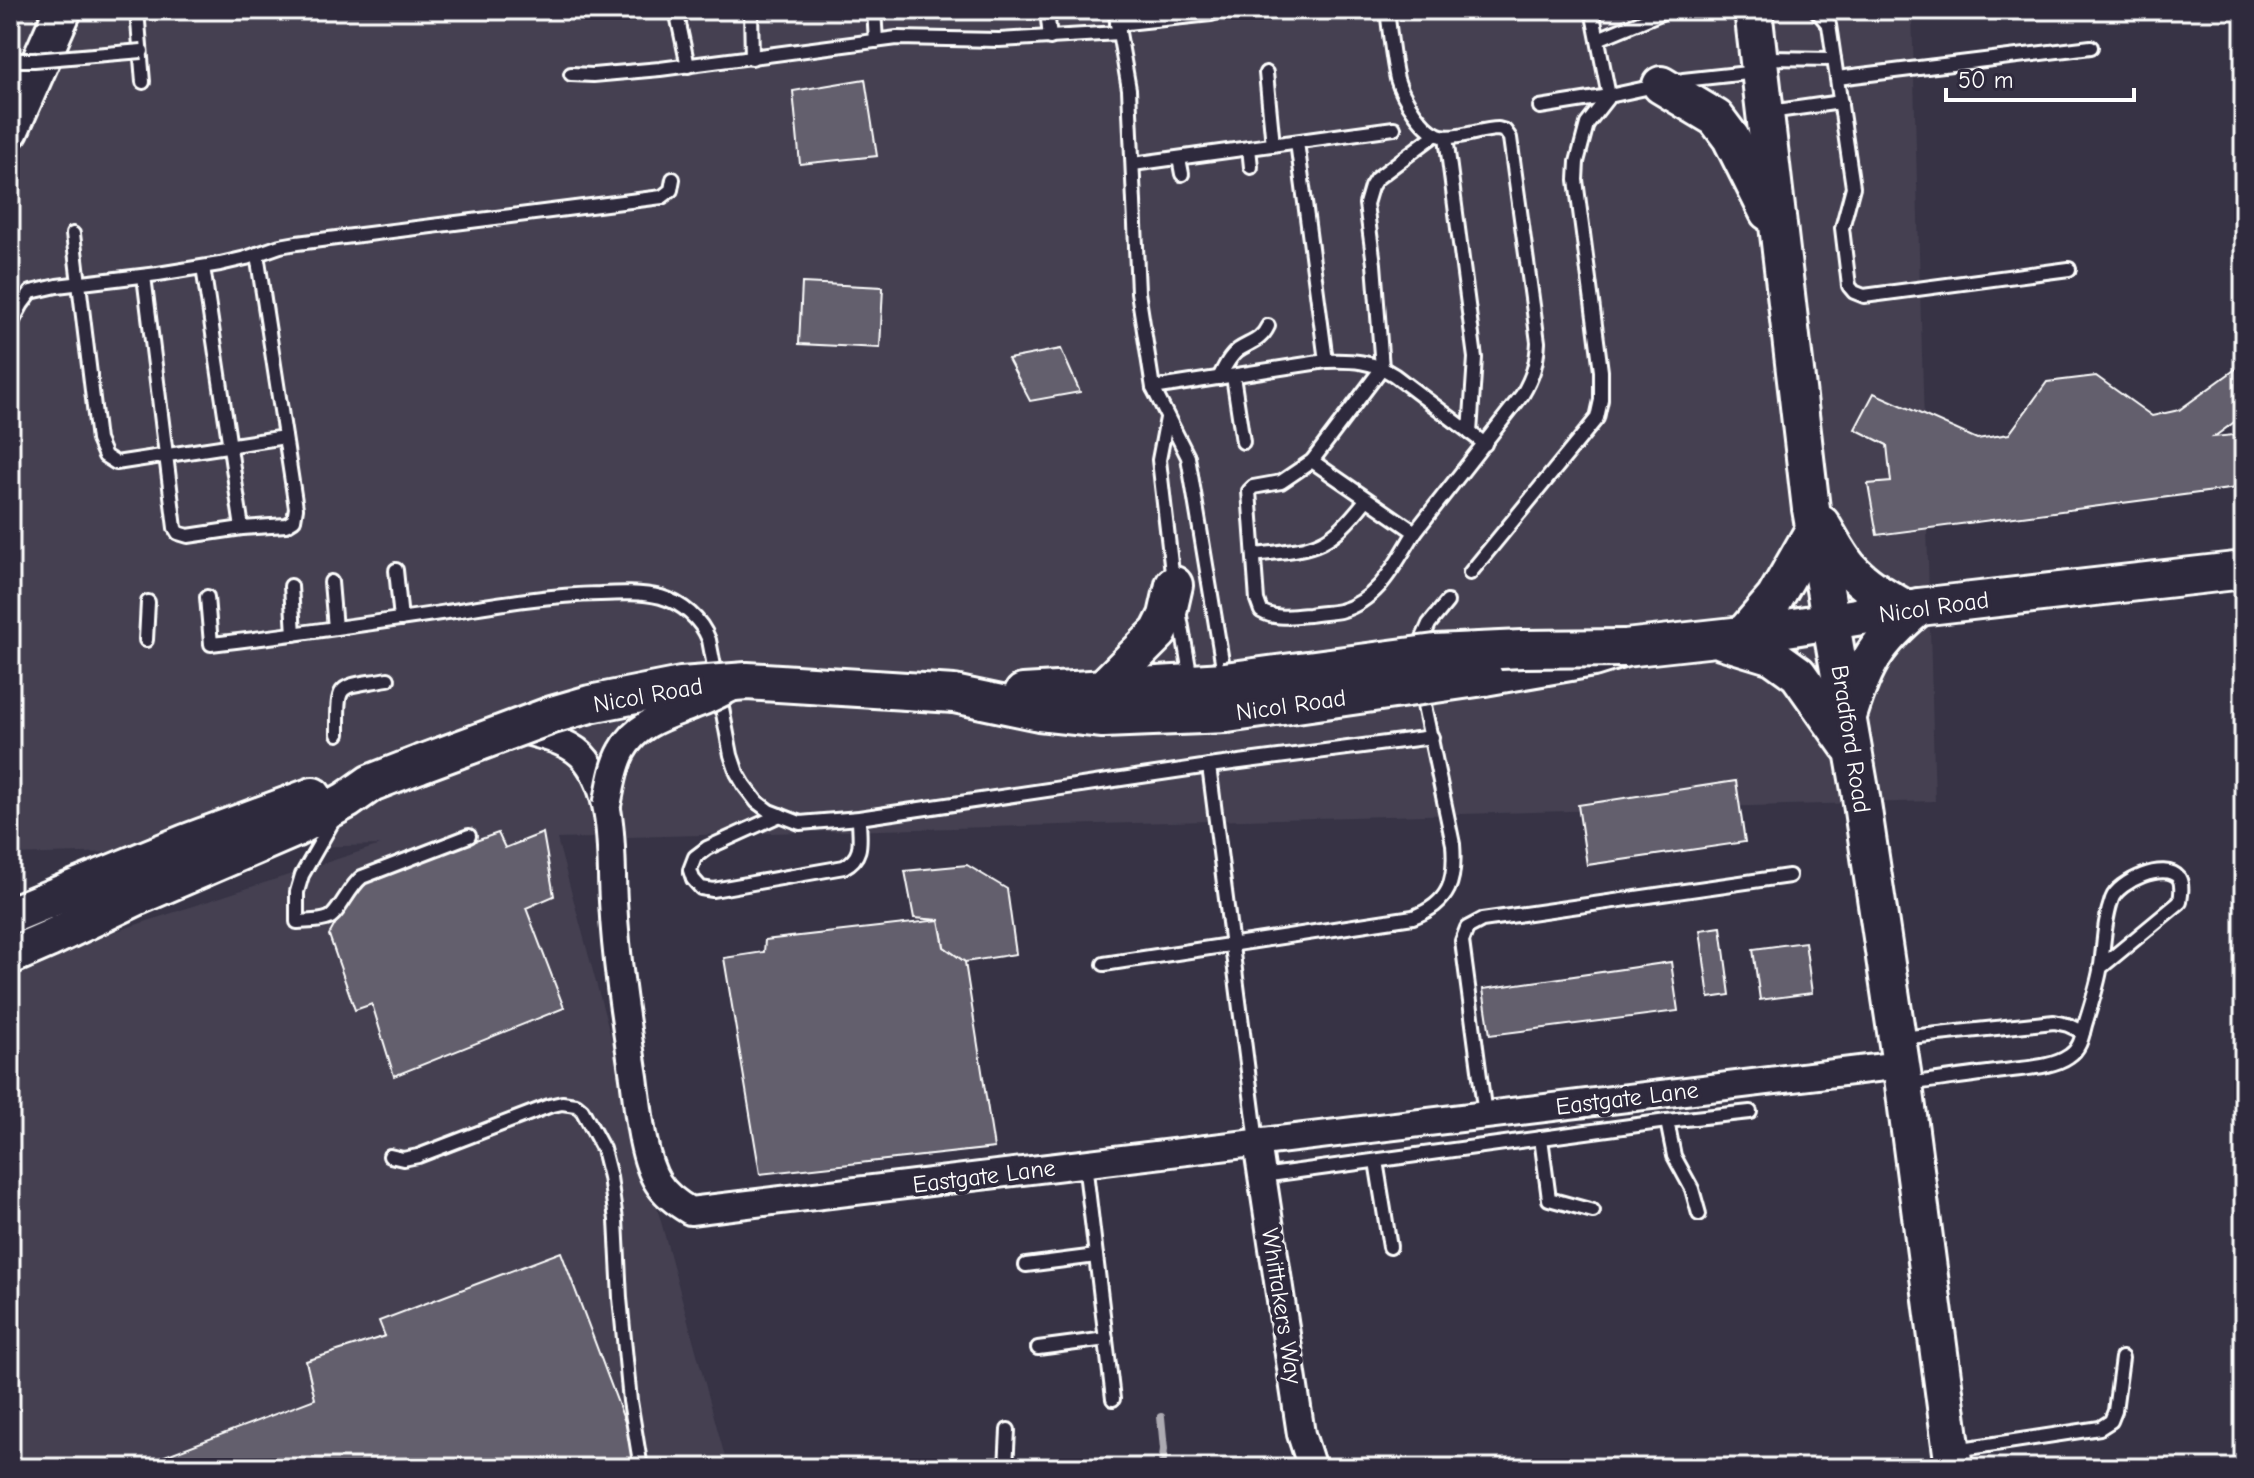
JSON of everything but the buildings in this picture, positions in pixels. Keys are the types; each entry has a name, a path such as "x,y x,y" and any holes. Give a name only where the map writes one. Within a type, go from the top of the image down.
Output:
{"main road":[{"path":"10,130 63,10"},
{"name":"Bradford Road","path":"1753,10 1813,519 1860,790 1953,1459"},
{"path":"1661,85 1716,118 1731,138 1780,235"},
{"path":"1847,718 1859,682 1873,654 1913,608 1877,593 1847,566 1813,519 1775,598 1728,636 1773,656 1798,674 1853,753"},
{"name":"Nicol Road","path":"954,694 1039,712 1103,719 1209,698 1484,677 1593,658 1625,648 1832,622 1913,608 2244,570"},
{"path":"1103,688 1159,632 1167,616 1174,585"},
{"name":"Nicol Road","path":"10,956 136,897 294,829 382,778 565,711 633,695 681,686 747,681 954,694 1103,688 1209,698"},
{"name":"Nicol Road","path":"10,915 186,843 325,792 352,795"}],"street":[{"name":"Eastgate Lane","path":"747,681 651,722 632,736 622,751 607,805 615,950 643,1140 658,1184 690,1211 1900,1063"},
{"path":"515,728 551,739 576,751 586,760 607,805"},
{"name":"Whittakers Way","path":"1257,1142 1301,1434 1312,1468"}],"lane":[{"path":"137,10 143,82"},
{"path":"676,10 688,66"},
{"path":"751,10 752,58"},
{"path":"874,10 876,41"},
{"path":"1047,10 1050,38"},
{"path":"1115,10 1129,89 1138,292 1153,388 1188,457 1209,698"},
{"path":"1387,10 1398,82 1417,117 1441,136 1475,358 1470,433"},
{"path":"1470,573 1597,418 1601,400 1601,371 1576,180 1577,162 1587,124 1609,96 1592,10"},
{"path":"1598,39 1664,10"},
{"path":"1816,10 1829,25 1853,187 1842,228 1849,286 1854,292 1864,296 2069,269"},
{"path":"571,74 593,75 688,66 908,38 1050,38 1118,28 1158,15 1215,11"},
{"path":"1837,78 2091,47"},
{"path":"10,56 19,60 34,60 142,51"},
{"path":"1540,107 1760,65 1834,59"},
{"path":"1266,73 1273,145"},
{"path":"1765,113 1841,102"},
{"path":"1133,164 1394,128"},
{"path":"1489,129 1505,131 1512,144 1538,342 1538,359 1532,379 1415,532 1377,589 1356,605 1338,611 1281,618 1269,616 1261,611 1257,600 1249,491 1253,487 1281,482 1312,461 1382,368 1366,204 1376,179 1441,136 1489,129"},
{"path":"1297,142 1326,361"},
{"path":"1249,148 1251,167"},
{"path":"1179,158 1182,174"},
{"path":"10,326 31,292 57,286 203,267 297,243 662,197 671,190 673,179"},
{"path":"73,234 98,440 105,456 116,463 285,437"},
{"path":"144,276 175,528 178,533 188,536 286,525 294,520 296,508 257,254"},
{"path":"203,267 242,528"},
{"path":"1219,378 1238,350 1253,343 1268,326"},
{"path":"1153,388 1326,361 1366,362 1382,368 1485,444"},
{"path":"1233,376 1243,442"},
{"path":"1167,418 1159,460 1174,585 1187,648 1209,698"},
{"path":"1312,461 1415,532"},
{"path":"1254,555 1322,543 1347,524 1366,500"},
{"path":"396,570 401,619"},
{"path":"331,582 335,628"},
{"path":"291,586 294,634"},
{"path":"207,597 211,644 571,595 627,593 671,600 695,618 709,640 737,773 757,802 800,823 859,818 1209,766 1432,737"},
{"path":"146,640 148,602"},
{"path":"1104,964 1413,917 1427,912 1438,903 1451,882 1455,868 1453,844 1419,681 1418,652 1429,624 1447,602"},
{"path":"338,734 338,698 341,690 388,679"},
{"path":"1209,766 1257,1142"},
{"path":"352,795 302,875 297,892 297,922 333,916 350,888 362,877 469,836"},
{"path":"780,815 707,848 695,857 690,870 693,879 701,888 713,890 844,867 855,861 859,851 859,818"},
{"path":"1900,1063 2055,1063 2068,1057 2077,1049 2083,1032 2100,968 2104,929 2116,890 2152,871 2178,877 2180,902 2100,968"},
{"path":"1485,1115 1462,941 1467,928 1482,920 1789,876"},
{"path":"1900,1063 2054,1022 2083,1032"},
{"path":"390,1156 403,1159 418,1156 549,1106 569,1104 582,1110 603,1149 610,1177 631,1417 641,1468"},
{"path":"1262,1176 1750,1112"},
{"path":"1667,1121 1674,1156 1692,1189 1699,1214"},
{"path":"1541,1138 1549,1199 1593,1211"},
{"path":"1376,1161 1390,1247"},
{"path":"1085,1163 1113,1399"},
{"path":"1026,1265 1096,1256"},
{"path":"1038,1348 1106,1339"},
{"path":"1953,1459 2100,1428 2111,1421 2115,1411 2122,1358"},
{"path":"1006,1468 1008,1430"}],"shaded area":[{"path":"10,10 1912,10 1935,801 557,839 728,1468 10,1468 10,966 380,845 10,855"}],"waterway":[{"path":"1161,1417 1162,1468"}]}
